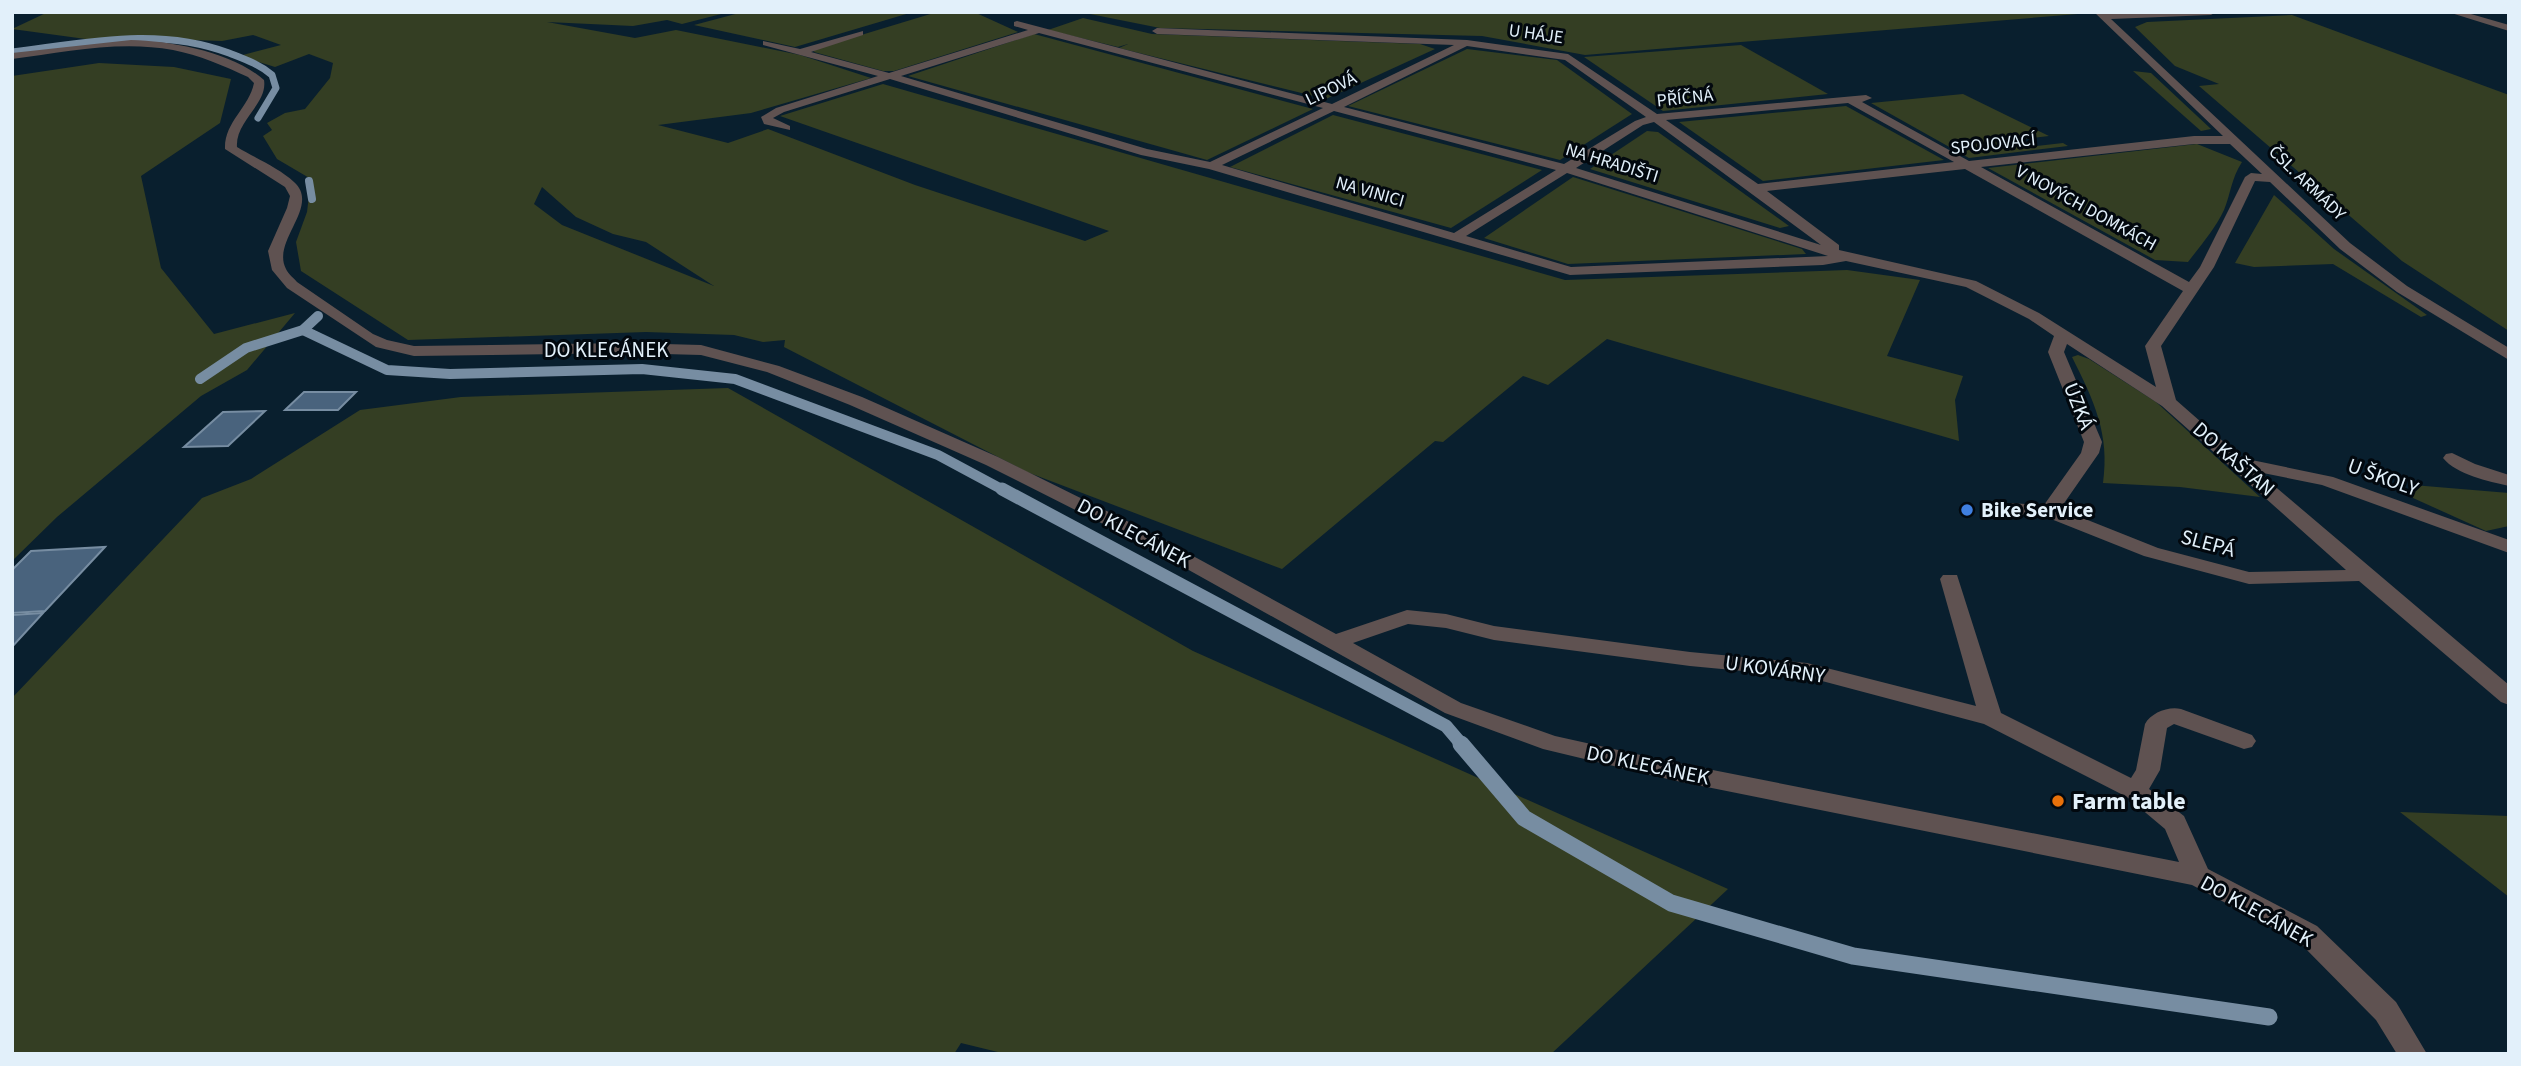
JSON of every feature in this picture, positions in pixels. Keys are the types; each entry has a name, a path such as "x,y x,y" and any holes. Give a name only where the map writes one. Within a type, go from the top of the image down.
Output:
{"street":[{"path":"2101,14 2211,12"},
{"path":"2453,12 2509,28"},
{"name":"ČSL. ARMÁDY","path":"2101,14 2345,246 2392,282 2509,355"},
{"name":"NA HRADIŠTI","path":"1017,24 1564,168 1846,257 1971,284 2063,334 2168,402"},
{"path":"786,128 768,122 767,117 780,110 1038,30"},
{"name":"U HÁJE","path":"1157,31 1467,43 1568,57 1755,188 1846,257"},
{"path":"800,51 859,33"},
{"name":"NA VINICI","path":"767,43 893,77 1145,152 1211,166 1570,271 1823,261 1846,257"},
{"name":"LIPOVÁ","path":"1211,166 1467,43"},
{"name":"DO KLECÁNEK","path":"12,56 101,46 153,45 184,50 252,75 260,82 259,95 233,127 229,138 231,149 290,185 296,196 294,208 275,251 279,270 292,285 382,344 414,351 628,348 701,350 773,369 869,407 1067,497 1453,708 1551,743 1672,771 2198,876 2308,934 2386,1011 2413,1054"},
{"name":"PŘÍČNÁ","path":"1456,237 1639,123 1655,118 1866,98"},
{"name":"V NOVÝCH DOMKÁCH","path":"1849,99 2193,290"},
{"name":"SPOJOVACÍ","path":"1755,188 2194,140 2235,141"},
{"path":"2168,402 2152,346 2193,290 2227,230 2251,177 2274,177"},
{"name":"ÚZKÁ","path":"2049,511 2090,453 2093,442 2056,352 2063,334"},
{"name":"DO KAŠTAN","path":"2168,402 2509,697"},
{"path":"2452,458 2469,468 2509,481"},
{"name":"U ŠKOLY","path":"2239,463 2327,481 2509,547"},
{"path":"2009,509 2049,511"},
{"name":"SLEPÁ","path":"2049,511 2151,552 2249,578 2364,574"},
{"path":"1950,579 1991,718"},
{"name":"U KOVÁRNY","path":"1333,643 1407,617 1517,636 1690,659 1807,670 1991,718 2136,791 2175,823 2198,876"},
{"path":"2136,791 2148,770 2155,724 2173,715 2244,741"}],"green space":[{"path":"48,12 729,12 682,24 667,20 633,26 547,22 635,38 676,30 800,55 871,78 751,113 658,125 728,143 768,129 915,185 1085,241 1109,231 780,116 883,84 1565,280 1847,270 1920,280 1887,356 1963,376 1955,400 1959,441 1607,339 1548,385 1523,376 1443,442 1435,441 1282,569 1027,472 784,347 785,340 763,342 734,335 646,332 408,340 301,271 296,242 307,212 311,179 277,159 263,136 272,130 267,123 285,113 305,109 330,78 333,63 309,54 275,67 239,56 281,45 253,35 222,41 132,38 93,40 12,29","holes":["542,187 576,217 613,234 646,242 714,286 562,225 534,204"]},
{"path":"743,12 913,12 795,47 694,25"},
{"path":"937,12 974,12 1018,32 894,71 883,71 814,52 815,49"},
{"path":"1080,12 2078,14 1585,55 1482,36 1160,28"},
{"path":"2292,15 2509,95 2509,331 2402,261 2199,86 2219,84 2175,66 2135,27 2147,22"},
{"path":"1083,18 1152,34 1420,44 1435,49 1326,99 1119,48 1128,44 1118,47 1048,30"},
{"path":"1034,34 1313,109 1207,160 908,76"},
{"path":"1741,45 1828,94 1663,111 1584,57"},
{"path":"1467,49 1557,60 1632,114 1560,160 1348,106"},
{"path":"99,63 174,67 231,79 220,123 141,176 161,268 214,334 295,313 247,370 201,396 57,517 12,561 12,76"},
{"path":"2133,71 2151,73 2211,129 2201,131"},
{"path":"1963,94 2049,136 2016,140 2028,147 2063,143 2068,146 1969,158 1871,103"},
{"path":"1846,106 1944,160 1763,181 1679,122"},
{"path":"1333,115 1542,170 1451,228 1230,167"},
{"path":"1647,131 1658,132 1789,226 1780,228 1590,169"},
{"path":"2197,144 2242,162 2220,217 2188,262 2155,260 1988,168"},
{"path":"1573,177 1802,249 1806,254 1568,264 1484,238"},
{"path":"2274,195 2334,249 2427,315 2421,317 2333,264 2254,267 2235,263"},
{"path":"2078,355 2089,359 2156,402 2260,497 2180,487 2103,483 2105,465 2102,433 2093,403 2072,357"},
{"path":"728,388 1193,651 1728,889 1551,1054 1006,1054 961,1043 954,1054 12,1054 12,698 202,498 251,479 360,410 461,397"},
{"path":"2413,485 2509,493 2509,526 2486,531 2413,498"},
{"path":"2400,812 2509,816 2509,897"}],"water":[{"path":"304,392 356,392 338,410 285,410"},
{"path":"265,411 228,446 184,447 223,412"},
{"path":"105,547 45,611 12,613 12,570 31,551"},
{"path":"43,613 12,647 12,615"}],"waterway":[{"path":"12,52 94,41 148,38 202,45 246,60 272,75 276,88 258,118"},
{"path":"309,181 312,199"},
{"path":"303,330 318,316"},
{"path":"200,379 246,348 303,330"},
{"path":"303,330 387,370 450,374 642,369 735,379 938,455 1005,491"},
{"path":"1002,489 1446,726 1463,746"},
{"path":"1461,744 1524,818 1671,903 1853,956 2269,1017"}],"place":[{"name":"Bike Service","path":"1967,510"},
{"name":"Farm table","path":"2058,801"}]}
